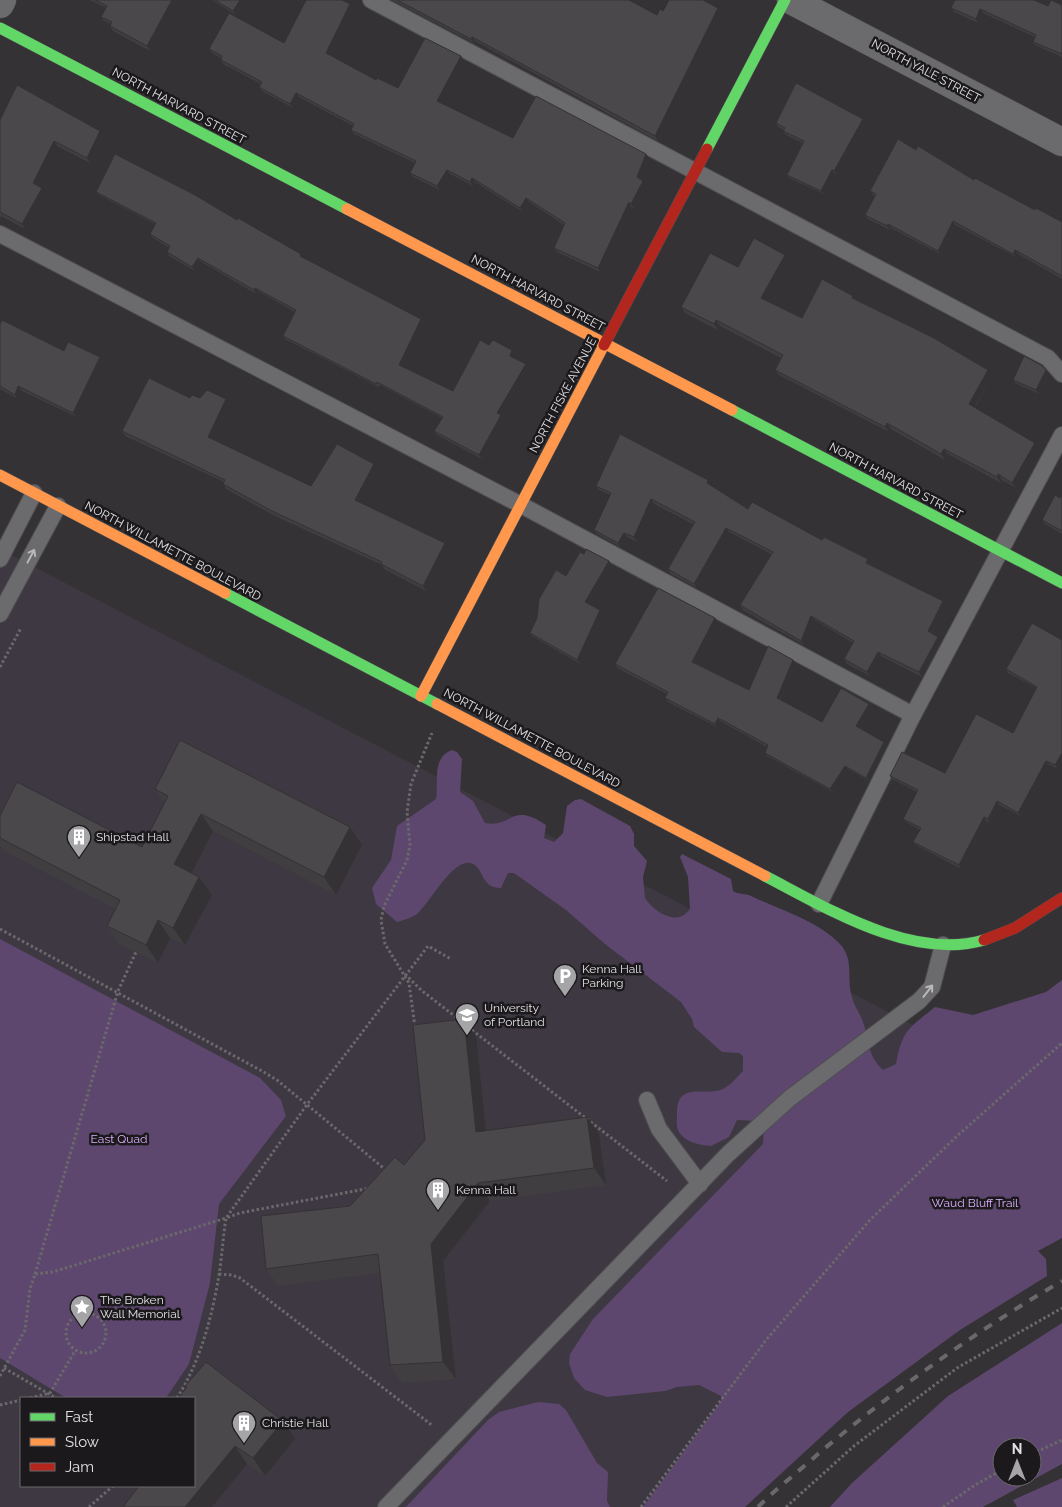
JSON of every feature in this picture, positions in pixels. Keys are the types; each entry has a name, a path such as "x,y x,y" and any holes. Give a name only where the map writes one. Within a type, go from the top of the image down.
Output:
{"street":[{"path":"0,4 2,0"},
{"name":"NORTH FISKE AVENUE","path":"421,696 786,0"},
{"name":"NORTH YALE STREET","path":"791,0 1062,142"},
{"name":"NORTH HARVARD STREET","path":"0,28 1062,584"},
{"name":"NORTH WILLAMETTE BOULEVARD","path":"0,476 819,904 890,933 943,945 961,945 1015,929 1062,898"}],"lane":[{"path":"371,0 1048,358 1062,374"},
{"path":"0,234 521,506 914,715"},
{"path":"819,904 999,550 1062,435"},
{"path":"0,559 34,493"},
{"path":"0,614 58,506"},
{"path":"386,1507 728,1154 790,1098 913,1007 932,987 943,945"},
{"path":"647,1100 659,1129 700,1184"}],"path":[{"path":"434,730 411,784 407,812 410,845 407,860 384,906 380,920 385,944 405,974 421,990 665,1180 686,1199"},
{"path":"0,929 118,991 277,1080 306,1106 387,1171 382,1179"},
{"path":"178,1397 188,1381 204,1339 219,1274 226,1218 306,1106 428,946 451,959"},
{"path":"0,1376 25,1330 30,1289 118,991 136,952"},
{"path":"405,974 412,996 415,1029 424,1028"},
{"path":"455,1022 458,1019"},
{"path":"641,1507 766,1340 870,1220 957,1136 1062,1043"},
{"path":"35,1274 53,1272 240,1213 376,1187"},
{"path":"219,1274 240,1278 451,1441"},
{"path":"786,1507 854,1446 957,1368 1062,1308"},
{"path":"80,1313 98,1316 105,1326 106,1336 103,1345 98,1350 87,1354 75,1350 67,1341 66,1327 70,1320 80,1313"},
{"path":"34,1397 50,1393 75,1350"},
{"path":"4,1368 55,1397"},
{"path":"0,1406 20,1400"},
{"path":"1042,1449 1062,1440"},
{"path":"943,1507 975,1484 992,1475"},
{"path":"90,1507 112,1487"}],"shaded area":[{"name":"University of Portland","path":"0,549 965,1052 858,1214 643,1507 0,1507"}],"green space":[{"name":"Waud Bluff Trail","path":"452,750 457,752 462,759 460,792 473,801 485,823 494,824 519,815 526,815 546,825 544,838 554,842 563,833 567,806 575,800 581,799 630,826 634,834 634,846 647,861 643,877 645,898 660,913 679,917 690,909 688,877 680,857 682,854 731,879 733,891 749,895 797,916 830,935 844,949 847,956 850,990 853,1000 863,1022 871,1053 883,1070 896,1064 901,1044 908,1031 935,1007 973,1015 1046,992 1062,980 1062,1238 1038,1251 1046,1259 1047,1276 960,1330 848,1412 745,1507 643,1507 721,1401 721,1396 699,1385 677,1387 665,1391 607,1397 585,1390 574,1378 569,1363 570,1354 593,1319 763,1144 764,1126 760,1121 737,1120 729,1137 711,1146 697,1144 688,1140 680,1134 677,1128 678,1103 681,1097 687,1093 723,1089 743,1071 743,1056 739,1053 722,1052 694,1027 692,1019 681,1002 605,944 566,910 514,873 508,873 501,888 494,887 485,881 475,865 470,863 463,864 449,874 418,913 411,918 397,922 376,904 372,888 391,860 397,826 436,799 438,765 445,754"},
{"name":"East Quad","path":"0,939 260,1078 281,1100 286,1116 219,1204 210,1283 189,1364 167,1397 64,1397 0,1358"},
{"path":"1062,1323 1062,1464 1042,1475 1042,1437 992,1437 992,1487 1020,1487 983,1507 830,1507 852,1483 948,1396"},
{"path":"538,1402 559,1404 566,1410 597,1463 608,1472 607,1501 610,1507 406,1507 488,1420 499,1412"},
{"path":"1062,1478 1062,1507 1017,1507 1013,1500"}],"building":[{"path":"95,0 172,0 147,46 110,26 112,22 101,17 107,6"},
{"path":"215,0 240,0 233,11"},
{"path":"306,0 342,0 350,4 326,53 376,80 377,78 398,88 425,38 461,56 437,101 513,138 536,96 646,154 637,177 643,181 631,204 629,202 598,268 554,248 565,223 526,198 520,208 472,178 470,182 447,170 437,186 410,173 416,161 351,130 354,124 296,93 290,104 259,87 262,82 221,60 222,56 209,49 229,13 284,43"},
{"path":"397,0 629,0 657,15 660,9 663,11 669,0 703,0 718,8 655,136 472,37 471,39"},
{"path":"955,0 1034,0 1048,6 1051,0 1062,5 1062,54 1033,42 1036,35 980,9 976,19 951,8"},
{"path":"796,83 863,119 821,191 787,175 804,141 783,131 785,128 776,123"},
{"path":"17,85 100,131 87,158 54,141 33,183 42,188 22,224 0,212 0,120"},
{"path":"898,139 916,150 918,146 974,180 975,178 1062,222 1062,276 1015,250 1013,254 953,221 938,251 888,224 887,226 865,215 876,194 870,191"},
{"path":"115,154 195,195 237,220 238,218 301,254 300,256 421,319 399,365 453,391 480,340 489,345 493,340 512,350 510,356 526,364 497,413 501,415 479,455 434,431 443,417 283,336 296,310 255,288 254,290 198,258 192,267 167,252 170,246 150,234 156,223 96,192"},
{"path":"754,238 785,255 761,298 802,318 822,279 853,296 852,298 932,337 988,370 969,404 1035,443 1012,483 998,474 997,477 944,449 941,454 887,423 885,427 775,370 783,355 716,320 714,324 681,307 710,253 738,267"},
{"path":"2,320 64,351 68,342 100,357 73,413 18,386 15,395 0,386 0,324"},
{"path":"1024,356 1041,365 1046,370 1036,390 1013,380"},
{"path":"149,378 190,398 192,395 200,398 207,390 226,399 208,437 311,486 337,444 374,464 355,500 445,543 423,586 381,564 382,562 272,511 223,484 225,480 122,431"},
{"path":"620,434 708,480 707,483 748,509 752,502 822,540 824,537 868,559 866,563 943,601 928,631 938,637 919,672 878,652 867,672 844,659 854,641 811,616 801,641 740,605 773,552 726,528 694,584 668,569 695,522 651,499 634,537 624,533 618,543 594,530 611,493 596,486"},
{"path":"1062,494 1062,531 1042,520 1055,495 1060,498"},
{"path":"586,549 609,561 585,602 600,610 577,660 530,633 537,618 539,599 556,570 566,576 580,552 584,554"},
{"path":"658,588 715,618 692,662 749,690 768,646 793,660 777,698 822,722 841,688 869,704 856,726 884,742 866,778 845,766 830,789 765,753 768,745 718,718 715,724 665,698 668,692 615,664"},
{"path":"1032,623 1062,640 1062,753 1055,765 1046,761 1018,813 997,801 988,819 984,817 959,865 913,842 921,828 903,819 918,790 890,776 902,752 945,773 976,714 1013,733 1037,687 1006,669"},
{"name":"Shipstad Hall","path":"180,740 350,827 324,877 201,814 174,864 199,877 173,928 158,920 146,945 107,926 120,900 0,838 0,816 17,782 142,847 168,796 155,789"},
{"name":"Kenna Hall","path":"464,1019 476,1132 587,1117 594,1168 478,1183 431,1244 443,1362 390,1365 378,1254 266,1269 261,1216 350,1206 395,1157 404,1165 425,1140 413,1025"},
{"name":"Christie Hall","path":"206,1362 283,1421 253,1458 235,1446 185,1507 123,1507 138,1487 195,1487 195,1397 179,1397 187,1387 185,1386"}],"railway":[{"path":"758,1507 818,1454 906,1384 998,1320 1062,1281"}],"traffic: fast":[{"path":"707,149 785,0"},
{"path":"0,28 347,209"},
{"path":"732,410 1062,583"},
{"path":"225,593 437,704"},
{"path":"765,876 843,916 899,937 928,943 956,945 984,940"}],"traffic: slow":[{"path":"347,209 732,410"},
{"path":"421,696 604,345"},
{"path":"0,475 225,593"},
{"path":"437,704 765,876"}],"traffic: jam":[{"path":"604,345 707,149"},
{"path":"984,940 1015,928 1062,898"}],"place":[{"name":"Shipstad Hall","path":"79,858"},
{"name":"Kenna Hall Parking","path":"565,997"},
{"name":"University of Portland","path":"467,1036"},
{"name":"Kenna Hall","path":"438,1211"},
{"name":"The Broken Wall Memorial","path":"82,1328"},
{"name":"Christie Hall","path":"244,1444"}]}
